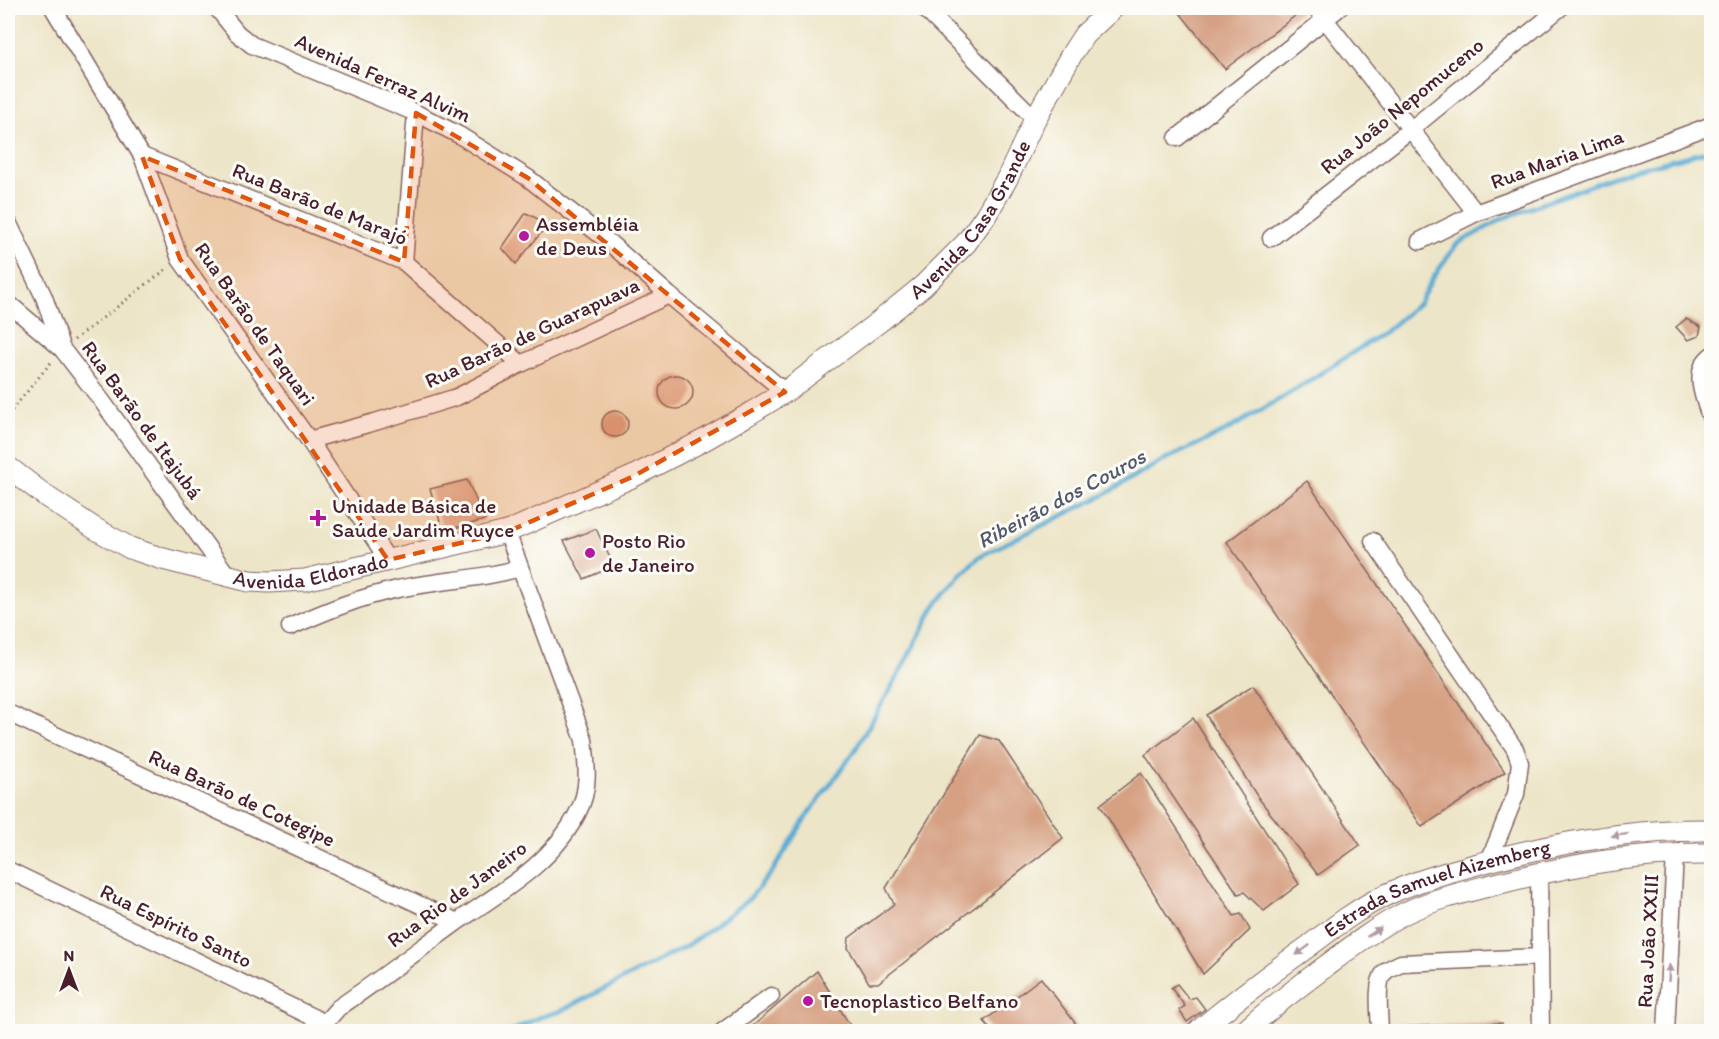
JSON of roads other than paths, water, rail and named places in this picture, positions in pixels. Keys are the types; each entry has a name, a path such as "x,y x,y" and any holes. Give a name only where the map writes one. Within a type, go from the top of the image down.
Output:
{"main road":[{"name":"Avenida Casa Grande","path":"785,392 923,286 966,243 986,215 1008,177 1035,119 1084,35 1113,8"},
{"name":"Avenida Eldorado","path":"8,467 46,496 113,540 130,548 228,576 284,582 330,575 507,532 632,477 704,440 785,392"},
{"name":"Estrada Samuel Aizemberg","path":"1197,1032 1271,973 1368,905 1410,885 1489,861 1581,840 1678,830 1712,830"},
{"name":"Estrada Samuel Aizemberg","path":"1244,1032 1332,961 1376,929 1407,912 1466,891 1539,873 1610,860 1675,854 1712,854"}],"street":[{"name":"Rua Barão de Taquari","path":"53,8 142,156 180,259 309,440 388,560"},
{"name":"Avenida Ferraz Alvim","path":"217,8 237,33 252,45 416,113 459,135 528,178 604,238 785,392"},
{"path":"924,8 1035,119"},
{"path":"1177,138 1320,13 1339,8"},
{"name":"Rua João Nepomuceno","path":"1271,238 1410,130 1560,8"},
{"path":"1320,13 1476,213"},
{"path":"404,262 416,113"},
{"name":"Rua Maria Lima","path":"1420,241 1476,213 1712,125"},
{"name":"Rua Barão de Marajó","path":"142,156 404,262 521,364"},
{"path":"8,222 44,297 62,349"},
{"name":"Rua Barão de Guarapuava","path":"309,440 457,397 521,364 669,295"},
{"name":"Rua Barão de Itajubá","path":"8,303 62,349 228,576"},
{"path":"1712,355 1705,359 1700,370 1701,384 1712,422"},
{"name":"Rua Rio de Janeiro","path":"323,1027 338,1008 528,873 563,838 579,812 585,794 587,768 584,740 507,532"},
{"path":"1373,541 1515,749 1520,763 1516,794 1489,861"},
{"path":"290,627 343,604 399,588 495,575 520,568"},
{"name":"Rua Barão de Cotegipe","path":"8,713 457,922"},
{"name":"Rua João XXIII","path":"1666,1032 1675,854"},
{"name":"Rua Espírito Santo","path":"8,870 323,1027"},
{"path":"1539,873 1541,1032"},
{"path":"1380,1032 1379,987 1382,975 1390,968 1401,963 1539,957"},
{"path":"722,1032 771,996"}],"waterway":[{"name":"Ribeirão dos Couros","path":"510,1032 538,1018 561,1011 687,946 749,899 772,872 807,816 854,752 934,607 959,576 980,556 1106,494 1164,460 1226,431 1386,331 1419,303 1434,276 1457,244 1504,218 1626,172 1712,150"}],"place":[{"name":"Assembléia de Deus","path":"524,236"},
{"name":"Unidade Básica de Saúde Jardim Ruyce","path":"318,518"},
{"name":"Posto Rio de Janeiro","path":"590,553"},
{"name":"Tecnoplastico Belfano","path":"808,1001"}]}
